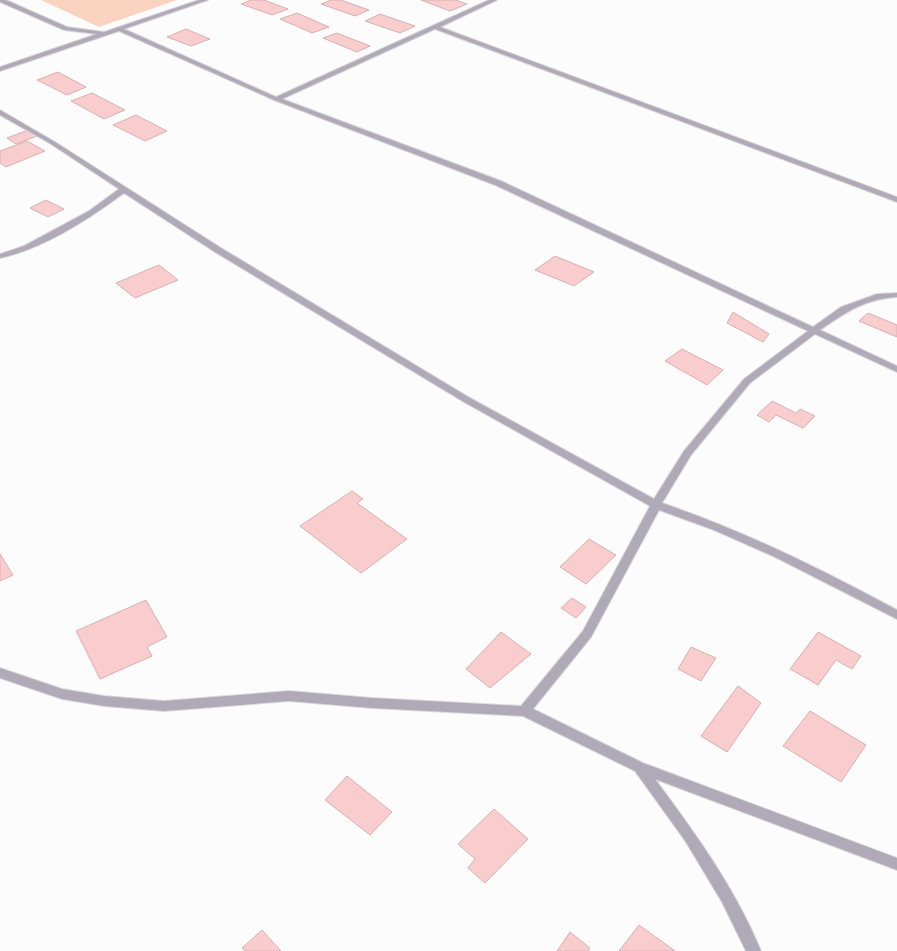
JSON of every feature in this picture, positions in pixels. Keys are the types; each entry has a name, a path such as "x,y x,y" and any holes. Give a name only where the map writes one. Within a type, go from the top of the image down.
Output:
{"street":[{"path":"1,0 66,28 106,33"},
{"path":"0,69 205,0"},
{"path":"276,99 494,0"},
{"path":"436,27 897,200"},
{"path":"119,29 276,99 498,183 897,369"},
{"path":"0,112 53,142 123,190 218,250 460,396 656,505 724,530 813,570 897,615"},
{"path":"0,256 27,248 92,213 123,190"},
{"path":"524,711 587,634 656,505 687,453 747,381 813,330 844,309 880,296 897,294"},
{"path":"0,673 62,694 104,701 164,706 289,696 372,703 524,711 639,767 897,864"},
{"path":"639,767 691,838 727,897 754,951"}],"shaded area":[{"path":"41,0 177,0 99,27"}],"building":[{"path":"251,0 264,0 288,9 272,15 241,4"},
{"path":"331,0 341,0 369,10 355,16 321,4"},
{"path":"421,0 456,0 467,4 450,11"},
{"path":"297,13 329,27 312,33 280,19"},
{"path":"380,14 415,26 400,33 365,21"},
{"path":"186,29 210,39 191,46 167,37"},
{"path":"337,33 370,46 357,52 323,38"},
{"path":"58,72 86,87 67,95 37,80"},
{"path":"92,93 125,110 104,119 71,101"},
{"path":"136,115 167,131 145,141 113,125"},
{"path":"28,130 37,136 16,144 7,138"},
{"path":"27,141 45,151 6,167 0,163 0,151"},
{"path":"46,200 64,209 48,217 30,208"},
{"path":"555,256 594,272 574,286 535,270"},
{"path":"159,265 178,280 135,298 116,283"},
{"path":"733,312 769,334 763,342 727,323"},
{"path":"868,313 897,325 897,337 859,321"},
{"path":"682,349 723,370 707,385 665,361"},
{"path":"772,401 796,413 800,409 815,416 803,428 776,415 769,422 757,415"},
{"path":"352,491 363,499 357,503 407,539 361,573 300,526"},
{"path":"589,539 616,555 586,584 560,567"},
{"path":"0,554 13,575 0,581"},
{"path":"572,598 586,607 576,618 561,608"},
{"path":"146,600 167,637 147,647 152,656 100,679 76,631"},
{"path":"501,632 531,654 490,688 466,669"},
{"path":"818,632 861,656 852,669 836,660 818,685 790,669"},
{"path":"691,647 716,658 701,681 678,669"},
{"path":"738,686 761,703 727,752 701,736"},
{"path":"810,711 866,745 841,782 783,746"},
{"path":"347,776 392,812 370,835 325,800"},
{"path":"494,809 528,839 485,883 468,868 475,859 458,844"},
{"path":"639,925 675,951 619,951"},
{"path":"262,930 281,951 245,951 242,948"},
{"path":"570,932 590,948 588,951 557,951"}]}
